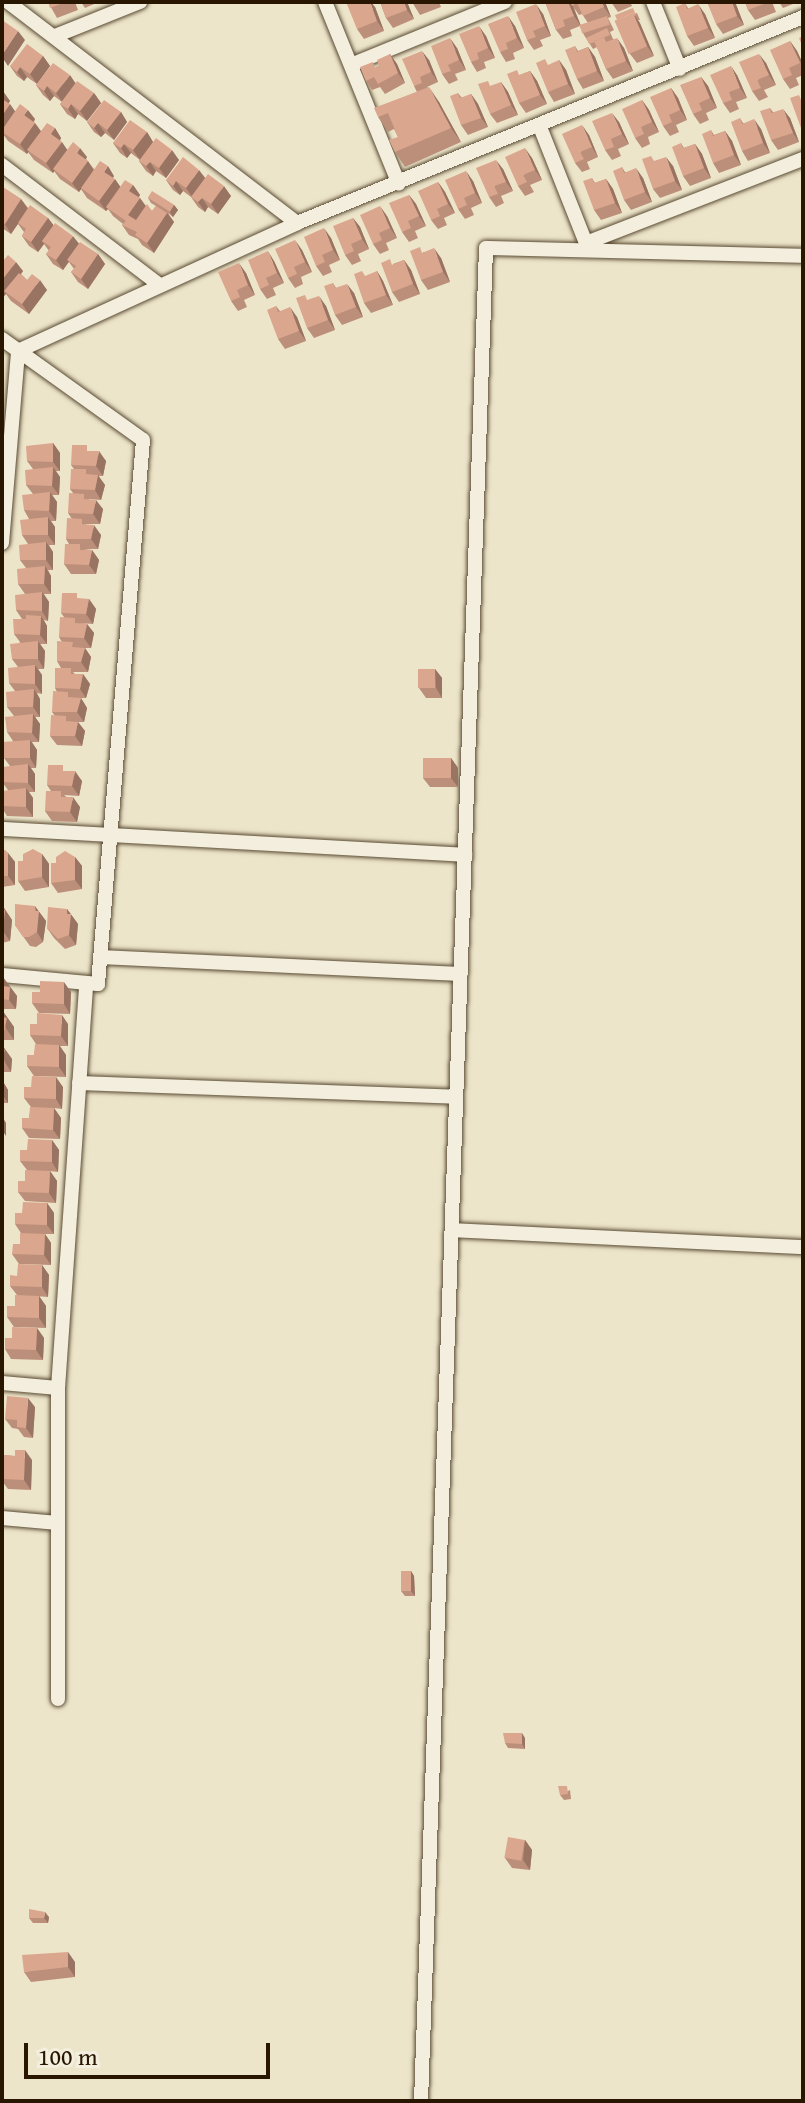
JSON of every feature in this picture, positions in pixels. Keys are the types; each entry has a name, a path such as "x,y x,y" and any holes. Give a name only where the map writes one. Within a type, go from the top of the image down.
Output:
{"street":[{"path":"8,2 297,223"},
{"path":"55,36 140,2"},
{"path":"325,2 353,64 399,184"},
{"path":"353,64 505,2"},
{"path":"653,2 680,69"},
{"path":"18,351 158,284 297,223 540,127 803,17"},
{"path":"540,127 586,243 803,159"},
{"path":"2,165 158,284"},
{"path":"421,2101 486,248 803,256"},
{"path":"2,339 143,440 98,984 2,975"},
{"path":"2,543 18,351"},
{"path":"2,829 465,855"},
{"path":"100,957 461,974"},
{"path":"58,1699 58,1388 86,983"},
{"path":"79,1083 456,1097"},
{"path":"452,1230 803,1247"},
{"path":"2,1383 58,1388"},
{"path":"2,1518 58,1523"}],"building":[{"path":"48,2 66,2 50,8"},
{"path":"346,2 370,2 377,21 357,29"},
{"path":"380,2 404,2 407,10 386,18"},
{"path":"545,2 568,2 574,16 563,20 565,26 556,30"},
{"path":"570,2 602,2 604,7 583,16 577,3 572,6"},
{"path":"707,2 732,2 737,16 716,24"},
{"path":"745,2 769,2 748,10"},
{"path":"685,3 687,9 698,4 708,28 687,36 676,7"},
{"path":"536,4 545,26 533,31 536,37 527,40 516,12"},
{"path":"633,8 636,15 633,13 617,20 615,15"},
{"path":"633,13 647,46 629,54 615,21"},
{"path":"508,16 517,38 506,43 508,49 500,52 488,24"},
{"path":"607,16 610,25 582,34 579,25"},
{"path":"2,20 18,31 2,55"},
{"path":"479,26 488,48 477,53 479,59 471,62 459,34"},
{"path":"607,28 610,35 589,44 586,38"},
{"path":"604,37 606,42 617,38 626,61 606,69 594,41"},
{"path":"450,38 459,60 448,65 451,71 442,74 431,46"},
{"path":"790,41 800,63 789,68 792,75 783,79 770,50"},
{"path":"27,44 43,56 30,74 20,67 17,72 10,66"},
{"path":"575,46 577,52 588,47 597,71 577,79 565,50"},
{"path":"422,51 431,72 420,77 422,83 414,86 402,59"},
{"path":"390,54 398,73 378,84 374,77 366,81 360,67 373,62 375,68 379,66 377,60"},
{"path":"759,54 769,75 757,80 761,88 752,91 739,62"},
{"path":"545,59 548,65 559,60 568,84 548,92 536,63"},
{"path":"53,63 70,75 56,93 47,86 44,91 36,85"},
{"path":"731,66 740,88 729,92 732,100 723,103 710,75"},
{"path":"517,70 519,75 530,71 540,95 519,103 507,74"},
{"path":"701,77 710,98 699,103 702,110 693,114 680,85"},
{"path":"77,81 94,93 80,111 71,104 68,109 60,104"},
{"path":"488,81 490,86 501,82 511,105 490,114 478,84"},
{"path":"429,87 451,128 395,152 389,140 398,137 388,113 378,117 374,108"},
{"path":"671,88 680,110 669,115 672,122 663,126 650,97"},
{"path":"458,93 460,98 471,94 481,118 461,125 450,96"},
{"path":"799,95 803,99 801,128 790,98"},
{"path":"2,99 10,104 2,116"},
{"path":"104,100 121,112 107,130 98,123 94,128 87,122"},
{"path":"642,100 652,122 641,127 644,134 635,138 622,109"},
{"path":"20,104 28,110 24,115 35,123 20,144 2,130"},
{"path":"770,108 771,113 783,109 793,133 771,140 760,111"},
{"path":"612,113 622,134 611,139 614,147 605,150 592,121"},
{"path":"740,118 742,124 754,119 763,143 742,151 731,122"},
{"path":"130,120 147,132 133,150 124,144 121,148 113,143"},
{"path":"47,123 55,128 51,134 62,142 46,163 27,150"},
{"path":"582,125 592,147 580,152 584,159 575,163 562,134"},
{"path":"711,130 713,136 725,131 734,155 713,163 702,134"},
{"path":"156,138 172,150 159,168 150,162 146,166 139,161"},
{"path":"73,142 80,148 77,153 88,161 72,183 53,169"},
{"path":"681,143 683,148 695,144 704,168 683,176 672,147"},
{"path":"525,148 535,170 523,175 527,182 518,186 505,157"},
{"path":"651,156 654,161 666,157 675,181 653,189 642,159"},
{"path":"183,157 199,170 186,188 176,181 173,186 166,180"},
{"path":"496,160 506,182 494,186 498,194 489,197 476,168"},
{"path":"100,161 108,166 104,172 115,179 99,201 81,188"},
{"path":"622,167 624,173 636,168 645,192 624,200 613,171"},
{"path":"466,171 475,193 464,198 467,205 458,209 445,180"},
{"path":"208,174 224,186 211,204 202,198 198,202 191,197"},
{"path":"592,178 594,183 606,179 615,203 594,210 583,181"},
{"path":"125,180 133,185 129,191 140,198 128,215 136,220 147,204 152,211 156,206 167,213 147,243 135,235 137,232 122,225 126,221 106,207"},
{"path":"438,182 448,204 437,209 440,216 431,220 418,191"},
{"path":"3,187 21,199 5,224 2,222"},
{"path":"152,191 174,205 170,212 148,198"},
{"path":"409,195 419,216 408,221 411,228 402,232 389,203"},
{"path":"30,205 48,218 31,242 22,236 26,229 18,223"},
{"path":"380,206 390,228 379,233 382,240 373,244 360,215"},
{"path":"353,218 362,239 351,244 354,251 345,255 333,226"},
{"path":"55,223 73,236 56,260 46,254 51,247 42,241"},
{"path":"324,228 333,250 322,255 325,262 316,266 304,237"},
{"path":"295,240 305,262 294,267 297,274 288,278 275,249"},
{"path":"80,242 98,254 81,279 71,272 76,266 67,260"},
{"path":"420,247 422,253 434,248 443,272 421,280 410,251"},
{"path":"268,251 277,273 266,278 269,285 260,289 248,260"},
{"path":"8,255 16,262 2,280 2,260"},
{"path":"390,259 392,265 404,260 413,284 392,292 381,263"},
{"path":"239,263 248,285 237,290 240,297 231,301 218,272"},
{"path":"362,271 365,276 377,271 386,295 364,303 354,274"},
{"path":"19,273 27,280 32,274 40,280 22,304 4,291"},
{"path":"333,283 335,288 347,284 356,307 335,315 324,286"},
{"path":"305,295 307,300 319,296 328,320 307,328 296,298"},
{"path":"276,306 278,312 290,307 299,331 278,339 267,310"},
{"path":"53,443 53,462 27,461 26,446"},
{"path":"72,445 87,445 87,451 99,451 96,466 71,465"},
{"path":"53,467 52,486 26,485 25,470"},
{"path":"71,469 86,469 86,474 98,475 95,490 70,489"},
{"path":"50,492 49,511 24,510 22,495"},
{"path":"69,493 84,494 84,499 96,500 93,514 68,513"},
{"path":"48,517 48,535 22,535 20,520"},
{"path":"67,518 82,519 82,524 94,525 91,539 66,539"},
{"path":"46,542 46,560 20,560 19,545"},
{"path":"65,544 80,544 80,550 92,550 89,565 64,564"},
{"path":"45,566 44,584 18,584 17,569"},
{"path":"42,592 42,611 16,610 15,595"},
{"path":"62,593 77,593 77,598 89,599 86,614 61,613"},
{"path":"26,615 41,616 40,635 14,634 13,619 26,619"},
{"path":"60,617 75,618 75,623 87,624 84,638 59,637"},
{"path":"38,641 38,659 12,659 10,644"},
{"path":"57,641 73,642 72,647 85,648 81,662 57,661"},
{"path":"35,665 35,684 9,683 8,668"},
{"path":"55,668 71,668 71,674 83,674 80,689 55,688"},
{"path":"418,669 435,669 435,688 418,688"},
{"path":"34,689 33,707 7,707 6,692"},
{"path":"53,691 68,692 68,697 81,698 77,712 52,712"},
{"path":"33,714 32,733 7,732 5,717"},
{"path":"51,715 66,716 66,721 78,722 75,736 50,736"},
{"path":"30,740 30,758 4,758 2,742"},
{"path":"423,758 451,758 451,778 423,778"},
{"path":"28,764 28,783 2,782 2,767"},
{"path":"48,765 63,765 63,771 75,771 72,786 47,785"},
{"path":"26,788 26,807 2,806 2,791"},
{"path":"46,791 61,791 61,797 73,797 70,812 45,811"},
{"path":"2,848 8,853 8,876 2,876"},
{"path":"33,849 42,854 42,877 18,881 18,861 23,861 23,854"},
{"path":"65,851 75,857 75,880 51,883 51,863 56,863 56,857"},
{"path":"15,904 35,906 35,911 39,911 37,932 29,937 23,937 15,925"},
{"path":"48,907 67,909 67,914 71,914 69,935 58,939 47,928"},
{"path":"2,910 5,910 3,931 2,931"},
{"path":"2,977 3,986 10,987 9,1000 2,999"},
{"path":"40,981 64,982 64,1004 32,1003 32,992 40,992"},
{"path":"37,1013 62,1015 61,1036 30,1035 30,1024 37,1024"},
{"path":"2,1017 7,1018 4,1031 2,1030"},
{"path":"35,1044 59,1045 59,1067 27,1066 27,1055 34,1055"},
{"path":"32,1076 56,1077 56,1099 24,1098 24,1087 31,1087"},
{"path":"30,1107 54,1108 53,1130 22,1128 22,1118 29,1118"},
{"path":"28,1139 52,1140 52,1162 20,1161 20,1150 27,1150"},
{"path":"25,1170 50,1171 49,1193 18,1192 18,1181 25,1181"},
{"path":"23,1202 47,1203 47,1225 15,1224 15,1213 22,1213"},
{"path":"20,1233 45,1234 44,1255 12,1254 13,1244 20,1244"},
{"path":"18,1264 42,1265 42,1287 10,1286 10,1275 17,1276"},
{"path":"15,1295 39,1296 39,1318 7,1317 7,1306 15,1306"},
{"path":"12,1327 37,1328 36,1350 5,1349 5,1338 12,1338"},
{"path":"7,1396 28,1398 26,1428 17,1427 17,1420 5,1419"},
{"path":"15,1450 25,1450 24,1480 2,1479 2,1455 15,1456"},
{"path":"401,1571 411,1571 411,1591 401,1591"},
{"path":"503,1733 522,1733 522,1744 505,1743"},
{"path":"558,1786 567,1786 568,1794 560,1795"},
{"path":"508,1837 525,1840 521,1861 504,1858"},
{"path":"29,1909 45,1912 44,1918 29,1918"},
{"path":"68,1952 68,1967 24,1972 22,1955"}]}
